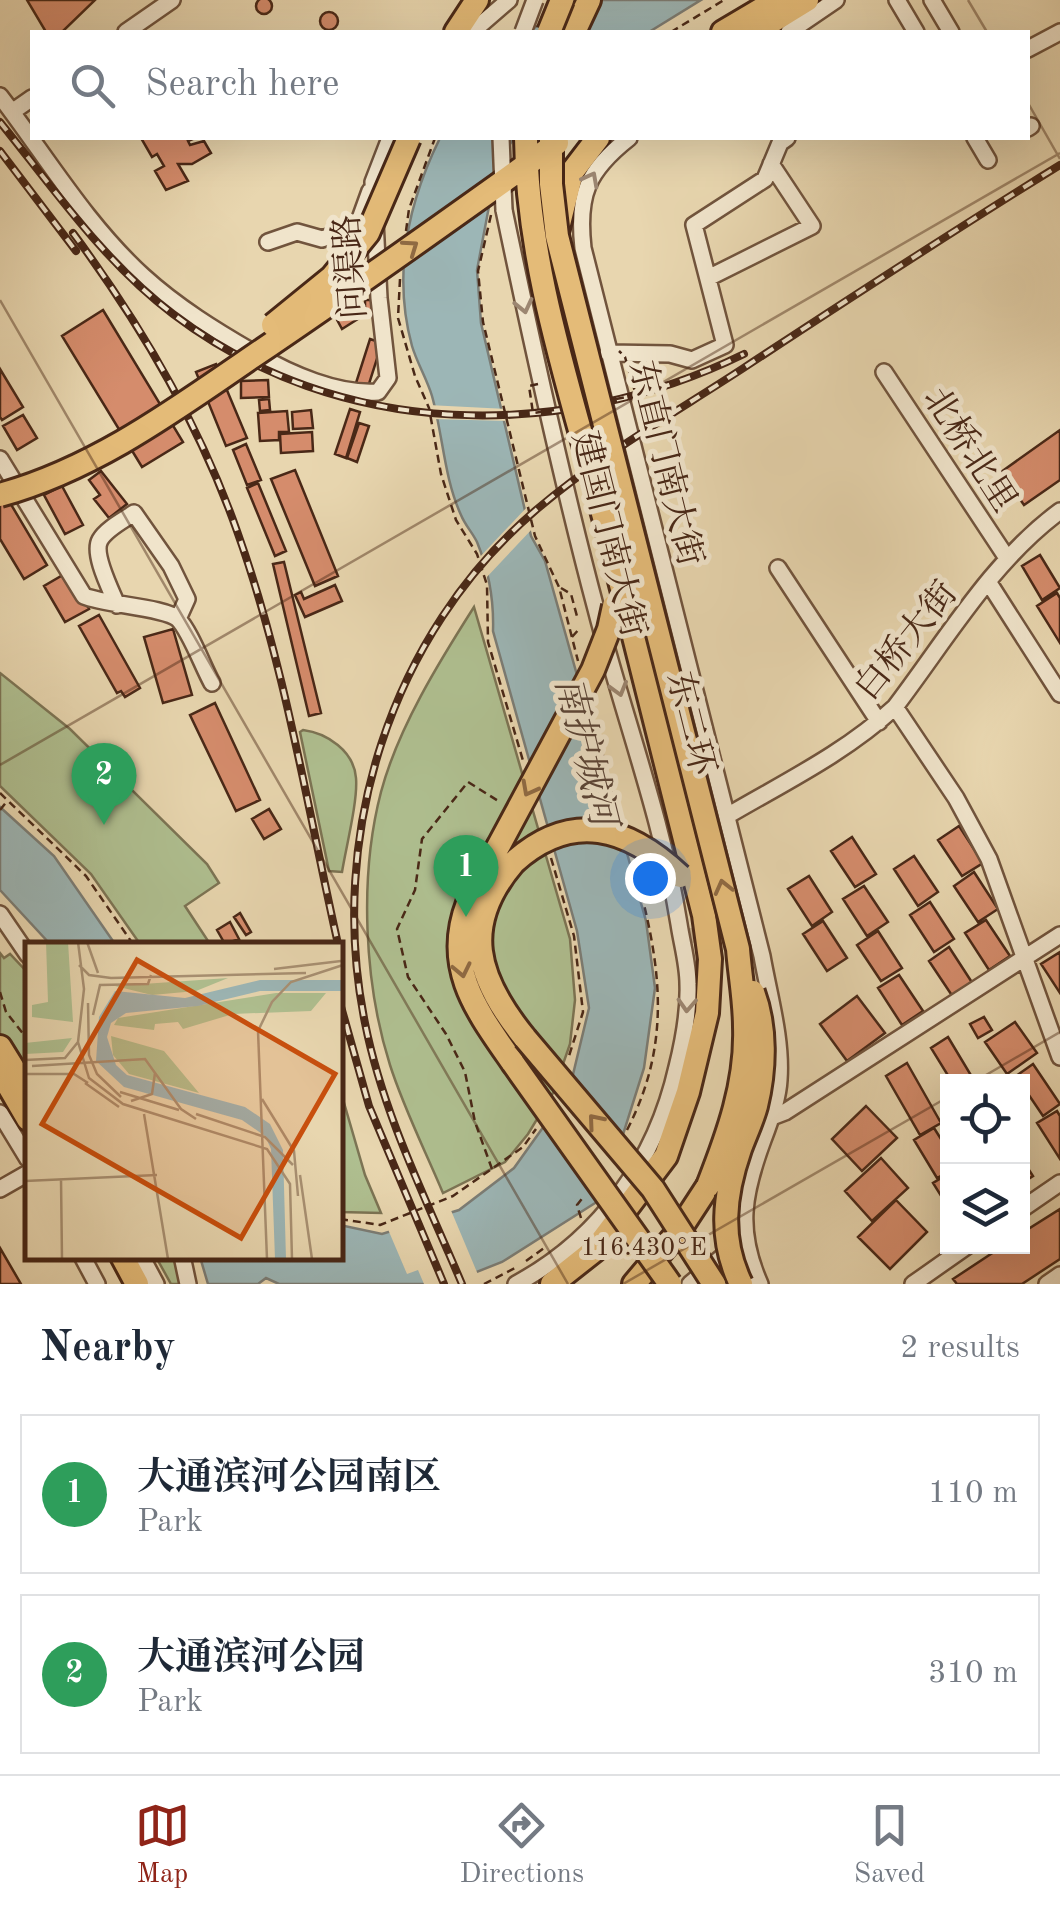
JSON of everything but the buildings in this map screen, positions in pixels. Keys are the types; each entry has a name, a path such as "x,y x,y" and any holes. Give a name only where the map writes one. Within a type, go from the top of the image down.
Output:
{"highway":[{"path":"457,30 476,0"},
{"path":"550,30 562,0"},
{"path":"575,30 590,0"},
{"path":"726,30 777,0"},
{"path":"758,30 807,0"},
{"path":"0,484 31,475 111,437 294,310 332,277 368,233 409,140"},
{"name":"东二环","path":"526,140 527,195 534,243 704,915 710,959 706,1013 688,1092 666,1156 595,1250 552,1284"},
{"name":"东二环","path":"551,140 556,236 738,949 746,1029 741,1084 730,1129 708,1186 678,1232 634,1284"},
{"path":"0,495 49,480 116,447 288,333 563,140"},
{"path":"556,236 572,172 596,140"},
{"path":"606,525 614,606 606,639 487,900 480,925 480,949 493,994 524,1038 653,1190 714,1284"},
{"path":"670,1284 513,1062 466,988 458,943 469,899 506,855 568,832 590,830 634,840 654,852 680,876 704,915"},
{"path":"738,949 758,1003 763,1032 756,1107 729,1186 724,1221 740,1284"},
{"path":"0,1047 25,1088"},
{"path":"0,1070 25,1114"},
{"path":"107,1259 121,1284"},
{"path":"124,1259 138,1284"}],"street":[{"path":"128,30 154,5 172,0"},
{"path":"474,30 509,0"},
{"path":"524,30 535,0"},
{"path":"792,30 836,0"},
{"path":"897,0 915,30"},
{"path":"951,30 935,5 955,0"},
{"path":"1030,47 1060,32"},
{"path":"0,96 12,112 30,99"},
{"name":"问渠路","path":"12,112 30,137"},
{"name":"问渠路","path":"32,140 82,209 142,275 207,326 276,366 362,393 378,392 388,378 373,182 389,140"},
{"name":"建国门南大街","path":"501,140 504,210 596,610 670,866 688,982 686,1028 671,1093 652,1145 629,1186 560,1256 516,1284"},
{"name":"东直门南大街","path":"626,140 600,163 583,195 583,248 727,816"},
{"path":"608,353 670,354 692,360 726,345 694,225 765,179 783,140"},
{"path":"976,140 988,160"},
{"path":"708,278 812,226 771,164"},
{"path":"268,242 296,232 322,240 357,227 373,182"},
{"name":"北桥北里","path":"884,372 1007,558"},
{"path":"0,459 84,596 164,612 178,620 212,683"},
{"name":"白桥大街","path":"727,816 845,748 879,722 895,707 1007,558 1060,512"},
{"path":"117,605 102,570 98,544 134,513 172,566 187,599 178,620"},
{"path":"778,568 879,722"},
{"path":"989,583 1060,694"},
{"path":"895,707 956,798 988,859 1060,1057"},
{"path":"727,816 762,956 776,1030 780,1080 772,1117 748,1183 743,1222 748,1255 760,1284"},
{"path":"0,914 25,951"},
{"path":"772,1117 1060,934"},
{"path":"0,1113 25,1154"},
{"path":"0,1189 25,1174"},
{"path":"1030,1203 1060,1183"},
{"path":"912,1284 955,1254"},
{"path":"690,1284 722,1258 748,1255"},
{"path":"703,1284 748,1255"},
{"path":"84,1259 98,1284"},
{"path":"143,1259 156,1284"},
{"path":"183,1259 188,1284"},
{"path":"1047,1284 1060,1275"}],"path":[{"path":"674,30 724,0"},
{"path":"404,241 409,208 434,140"},
{"path":"400,273 398,318 429,408 441,474 456,520 477,554 487,585 488,642 524,764"},
{"path":"559,588 571,594 578,620"},
{"path":"572,637 580,628"},
{"path":"0,792 86,876 132,942"},
{"path":"0,810 8,800"},
{"path":"552,860 574,936 582,1012 566,1066"},
{"path":"0,992 6,1012 25,1036"},
{"path":"342,1219 380,1226 453,1196 523,1147 545,1117"}],"green space":[{"path":"474,607 570,939 575,1000 570,1044 553,1093 528,1134 505,1162 443,1193 402,1098 381,1033 370,965 367,894 374,824 388,768 421,696"},
{"path":"0,673 70,729 207,864 219,883 185,906 209,942 139,942 91,874 0,786"},
{"path":"300,732 338,745 354,768 355,799 342,872 329,871"},
{"path":"0,953 4,958 10,954 25,970 25,1078 0,1039"},
{"path":"342,1096 365,1175 381,1213 342,1212"},
{"path":"157,1259 176,1259 182,1284 171,1284"}],"water":[{"path":"578,0 701,0 652,30 531,30"},
{"name":"南护城河","path":"439,140 513,140 497,164 477,270 481,323 531,536 545,561 646,921 655,988 644,1068 603,1198 502,1262 446,1284 279,1284 266,1278 258,1284 208,1284 201,1259 342,1259 342,1225 382,1234 459,1210 514,1168 569,1091 589,1008 577,931 493,631 492,597 485,564 455,501 432,396 406,319 406,239"},
{"path":"0,807 54,856 114,942 48,942 0,890"}],"pier":[{"path":"428,405 507,409 510,421 431,419"},
{"path":"529,505 534,527 485,579 477,560"},
{"path":"569,1071 627,1138 607,1200 544,1118 564,1089"},
{"path":"450,1208 479,1277 460,1284 424,1284 418,1270 407,1274 387,1227"}],"tunnel":[{"path":"681,938 753,921"}],"railway":[{"path":"0,122 81,224 148,294 238,356 307,386 379,405 452,415 527,414 601,403 674,383 744,354"},
{"path":"0,151 76,251"},
{"path":"462,1284 383,1090 365,1023 355,952 355,882 364,811 382,743 408,678 442,617 485,560 560,490 637,436 1060,165"},
{"path":"73,233 166,376 205,452 237,531 282,684 338,942"},
{"path":"342,1010 369,1106 444,1284"}],"place":[{"name":"大通滨河公园","path":"104,825"},
{"name":"大通滨河公园南区","path":"466,917"}]}
